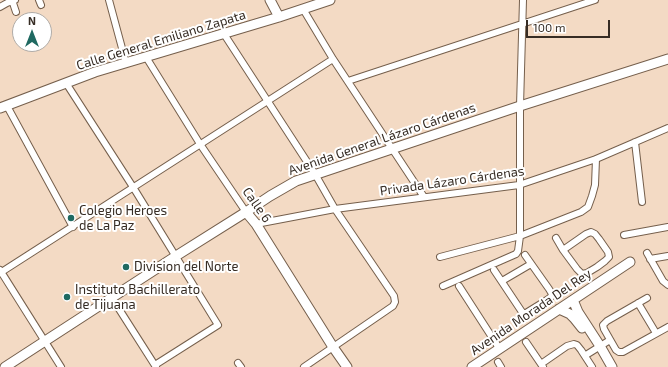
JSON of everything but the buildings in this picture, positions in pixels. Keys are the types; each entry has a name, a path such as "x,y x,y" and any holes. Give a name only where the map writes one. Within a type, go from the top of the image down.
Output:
{"street":[{"path":"0,7 13,0 16,12"},
{"path":"109,0 126,63"},
{"path":"270,0 279,17"},
{"name":"Calle General Emiliano Zapata","path":"4,107 95,72 224,34 330,0"},
{"path":"443,286 516,254 518,250 520,236 520,106 523,0"},
{"path":"348,81 596,0"},
{"path":"303,9 333,59 424,197"},
{"path":"224,34 316,174 335,209 394,296 395,302 393,306 304,367"},
{"name":"Calle 6","path":"146,57 200,144 246,212 256,224 347,367"},
{"path":"61,367 0,272 73,227 333,59"},
{"name":"Avenida General Lázaro Cárdenas","path":"5,367 282,188 296,181 520,106 668,59"},
{"path":"66,83 134,187 218,325 155,366 112,298"},
{"path":"4,107 73,227"},
{"name":"Privada Lázaro Cárdenas","path":"256,224 335,209 519,185 596,159 668,128"},
{"path":"635,142 642,202"},
{"path":"440,257 520,236 581,212 588,207 592,196 595,185 596,159"},
{"path":"624,235 668,227"},
{"name":"Avenida Morada Del Rey","path":"592,232 608,252 609,257 598,267 582,274 564,250 586,234 592,232"},
{"path":"556,238 564,250"},
{"path":"647,253 663,281 668,285"},
{"path":"494,270 523,313 543,311 552,294 525,255"},
{"path":"650,259 668,256"},
{"name":"Avenida Morada Del Rey","path":"472,367 499,348 543,311 559,309 630,262"},
{"path":"502,282 531,264"},
{"name":"Avenida Morada Del Rey","path":"598,267 605,278"},
{"path":"459,286 499,348"},
{"path":"647,298 604,324 604,329 618,352 623,352 656,333 668,328"},
{"path":"573,300 598,347 612,367"},
{"path":"638,303 656,333"},
{"path":"559,309 570,314 598,347 605,367"},
{"path":"586,355 610,340"},
{"path":"526,342 542,366 567,346 574,344 586,355 592,367"}],"place":[{"name":"Colegio Heroes de La Paz","path":"71,218"},
{"name":"Division del Norte","path":"126,267"},
{"name":"Instituto Bachillerato de Tijuana","path":"67,297"}]}
